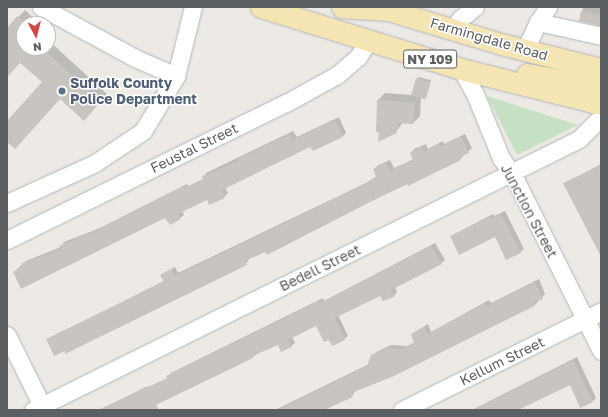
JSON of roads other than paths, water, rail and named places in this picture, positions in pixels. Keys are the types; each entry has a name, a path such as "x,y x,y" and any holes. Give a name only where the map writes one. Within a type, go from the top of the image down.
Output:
{"main road":[{"name":"NY 109","path":"261,7 470,71 601,104"},
{"name":"Farmingdale Road","path":"342,7 382,8 453,30 601,69"},
{"path":"470,71 538,76 601,87"}],"street":[{"path":"41,7 135,58 176,76"},
{"path":"7,203 95,163 143,131 176,76 193,7"},
{"path":"453,30 460,19 475,7"},
{"path":"525,50 538,22 548,7"},
{"path":"538,22 601,36"},
{"name":"Feustal Street","path":"7,240 286,103 337,75 358,57 369,40"},
{"name":"Junction Street","path":"470,71 475,94 501,158 512,173 601,351"},
{"name":"Bedell Street","path":"40,409 578,139 601,117"},
{"name":"Kellum Street","path":"402,410 601,311"},
{"path":"7,335 40,409"}],"place":[{"name":"Suffolk County Police Department","path":"62,91"}]}
